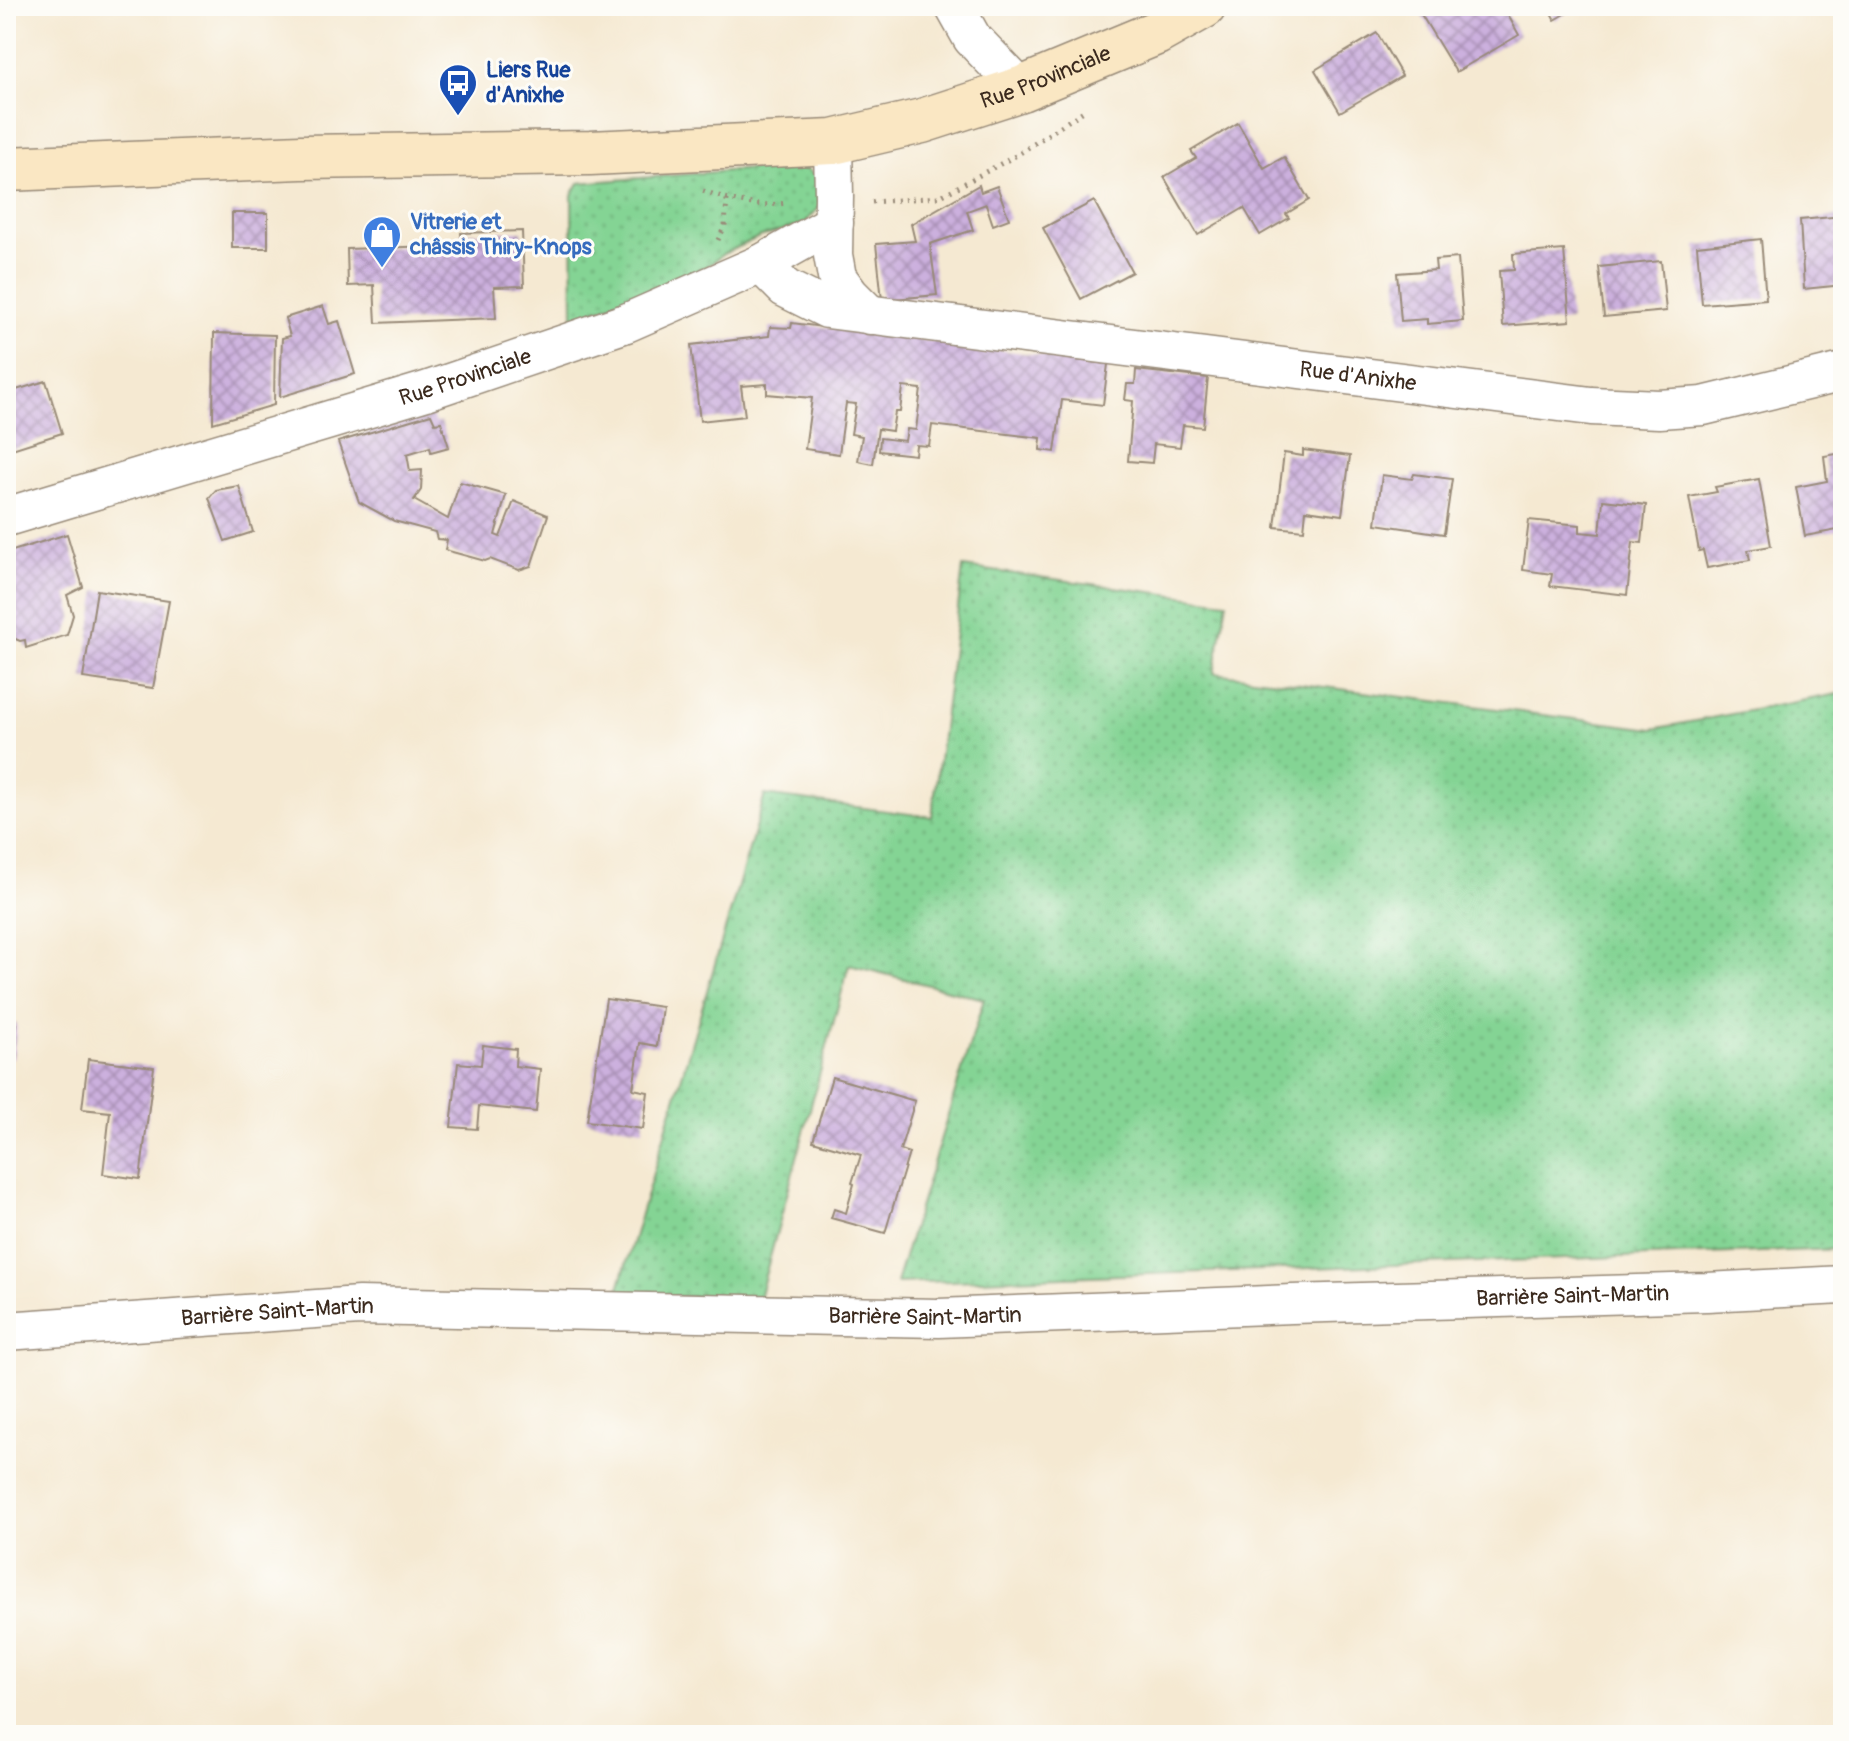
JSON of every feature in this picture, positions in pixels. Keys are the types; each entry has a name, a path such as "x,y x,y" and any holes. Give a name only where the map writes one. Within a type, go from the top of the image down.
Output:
{"main road":[{"name":"Rue Provinciale","path":"6,169 301,157 590,153 833,142 922,121 1021,89 1156,33 1204,6"}],"street":[{"path":"954,6 972,38 1021,89"},
{"path":"833,142 833,255 837,277 870,315"},
{"name":"Rue Provinciale","path":"6,517 426,391 626,323 761,264 834,223"},
{"name":"Rue d'Anixhe","path":"761,264 785,288 827,309 1591,406 1659,409 1703,406 1843,372"},
{"name":"Barrière Saint-Martin","path":"6,1331 359,1306 939,1318 1843,1285"}],"green space":[{"path":"789,166 806,169 817,177 822,204 804,224 759,237 723,254 690,275 573,319 572,195 579,183"},
{"path":"963,567 1227,602 1214,673 1653,729 1843,693 1843,1249 896,1283 984,999 849,965 759,1298 617,1295 765,795 932,817"}],"building":[{"path":"222,6 248,6 248,13 222,11"},
{"path":"1416,6 1503,6 1519,35 1456,72"},
{"path":"1547,6 1579,6 1555,20"},
{"path":"1377,33 1402,76 1340,112 1315,70"},
{"path":"1238,123 1264,168 1284,157 1309,200 1286,214 1289,218 1260,235 1244,208 1198,235 1164,177 1196,158 1191,151"},
{"path":"979,185 981,192 997,186 1009,219 993,225 986,204 967,211 973,230 930,244 937,295 882,300 876,244 915,241 911,224"},
{"path":"1094,201 1132,272 1081,299 1043,228"},
{"path":"232,213 268,213 268,248 232,248"},
{"path":"1843,216 1843,285 1804,289 1800,220"},
{"path":"522,231 524,286 494,287 496,318 376,323 374,285 348,286 347,249 462,245 461,233"},
{"path":"1761,239 1766,299 1702,304 1697,246"},
{"path":"1564,250 1570,321 1503,326 1499,271 1514,270 1513,254"},
{"path":"1458,258 1463,321 1427,324 1427,319 1401,321 1397,273 1436,270 1435,260"},
{"path":"1661,261 1666,311 1604,317 1599,267"},
{"path":"323,306 329,324 339,321 355,374 280,397 282,338 290,336 285,318"},
{"path":"792,323 1108,364 1103,405 1062,400 1055,452 1040,450 1041,438 932,425 929,446 916,445 915,455 879,451 880,438 905,441 907,429 916,430 921,389 903,387 900,412 895,412 892,431 878,429 873,464 858,461 862,436 851,434 856,404 846,403 839,454 805,449 812,398 767,394 767,384 741,386 745,416 700,421 691,345 769,336 770,327 791,328"},
{"path":"214,333 275,335 274,405 213,423"},
{"path":"1136,370 1208,378 1203,427 1183,425 1180,447 1154,444 1152,463 1128,461 1133,401 1125,400 1127,384 1135,384"},
{"path":"46,381 62,433 6,451 6,393"},
{"path":"431,414 435,423 441,422 449,447 431,452 430,447 407,454 410,471 422,470 421,490 414,500 448,519 460,482 506,495 495,535 500,537 514,501 548,515 531,566 519,570 490,559 485,561 445,550 447,540 437,539 435,532 394,521 359,502 338,442"},
{"path":"1303,450 1350,456 1342,515 1306,510 1304,530 1275,527 1284,453 1303,456"},
{"path":"1843,453 1843,529 1805,536 1796,487 1827,481 1824,456"},
{"path":"1414,474 1452,479 1444,534 1376,524 1382,475 1412,479"},
{"path":"1759,479 1771,546 1748,550 1750,560 1707,568 1703,550 1699,551 1689,497 1717,492 1715,487"},
{"path":"239,486 253,532 225,541 209,498 216,490"},
{"path":"1603,500 1646,505 1642,543 1633,542 1627,595 1550,586 1552,574 1523,570 1529,520 1580,525 1580,532 1600,534"},
{"path":"67,534 83,587 67,595 73,615 67,635 26,648 25,640 6,635 6,553"},
{"path":"97,590 169,601 153,688 83,678"},
{"path":"606,999 662,1007 657,1046 640,1043 633,1089 648,1092 643,1129 587,1121"},
{"path":"6,1023 17,1024 13,1058 6,1058"},
{"path":"483,1045 516,1049 515,1066 540,1069 536,1112 479,1106 477,1129 451,1127 458,1063 481,1065"},
{"path":"88,1059 154,1067 140,1179 103,1174 110,1112 82,1109"},
{"path":"832,1077 915,1101 900,1150 909,1153 885,1233 831,1218 834,1209 846,1213 861,1155 813,1141"}],"place":[{"name":"Liers Rue d'Anixhe","path":"458,117"},
{"name":"Vitrerie et châssis Thiry-Knops","path":"382,269"}]}
